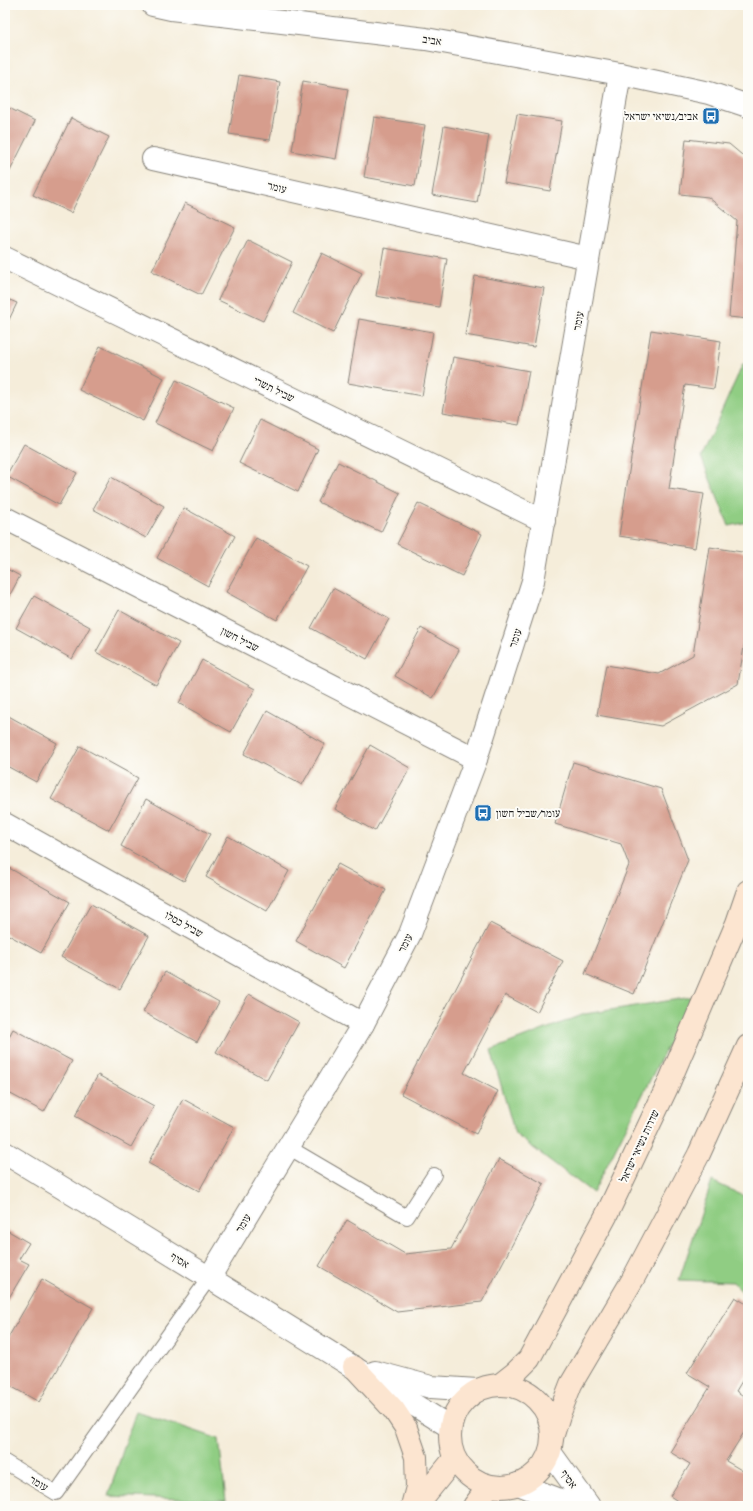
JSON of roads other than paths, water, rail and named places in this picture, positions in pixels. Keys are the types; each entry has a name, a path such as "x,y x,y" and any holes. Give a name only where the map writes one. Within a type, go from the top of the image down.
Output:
{"street":[{"name":"אביב","path":"153,5 178,10 426,38 620,74 709,93 748,106"},
{"name":"עומר","path":"209,1278 363,1024 410,934 476,759 533,581 620,74"},
{"name":"אביב","path":"709,93 748,92"},
{"name":"עומר","path":"153,158 588,258"},
{"name":"שביל תשרי","path":"5,258 544,521"},
{"name":"שביל חשון","path":"5,518 476,759"},
{"name":"שביל כסלו","path":"5,824 363,1024"},
{"name":"שדרות נשיאי ישראל","path":"501,1384 515,1374 528,1359 606,1216 668,1084 737,923 748,892"},
{"path":"551,1445 550,1422 544,1408 534,1396 521,1388 507,1384 491,1385 477,1390 461,1402 451,1420 450,1446 454,1459 460,1468 477,1482 503,1488 518,1484 532,1477 543,1466 551,1445 559,1415 571,1384 633,1279 699,1154 748,1046"},
{"name":"אסיף","path":"5,1153 450,1427"},
{"path":"354,1367 394,1410 409,1435 416,1457 418,1473 417,1487 412,1506"},
{"name":"אסיף","path":"354,1367 431,1387 477,1390"},
{"name":"אסיף","path":"551,1445 588,1506"},
{"path":"416,1506 454,1459"},
{"name":"אסיף","path":"518,1484 576,1506"},
{"path":"474,1506 489,1486"}],"lane":[{"path":"288,1147 407,1216 434,1175"},
{"name":"עומר","path":"5,1462 56,1493 209,1278"}],"place":[{"name":"אביב/נשיאי ישראל","path":"711,116"},
{"name":"עומר/שביל חשון","path":"483,813"}]}
